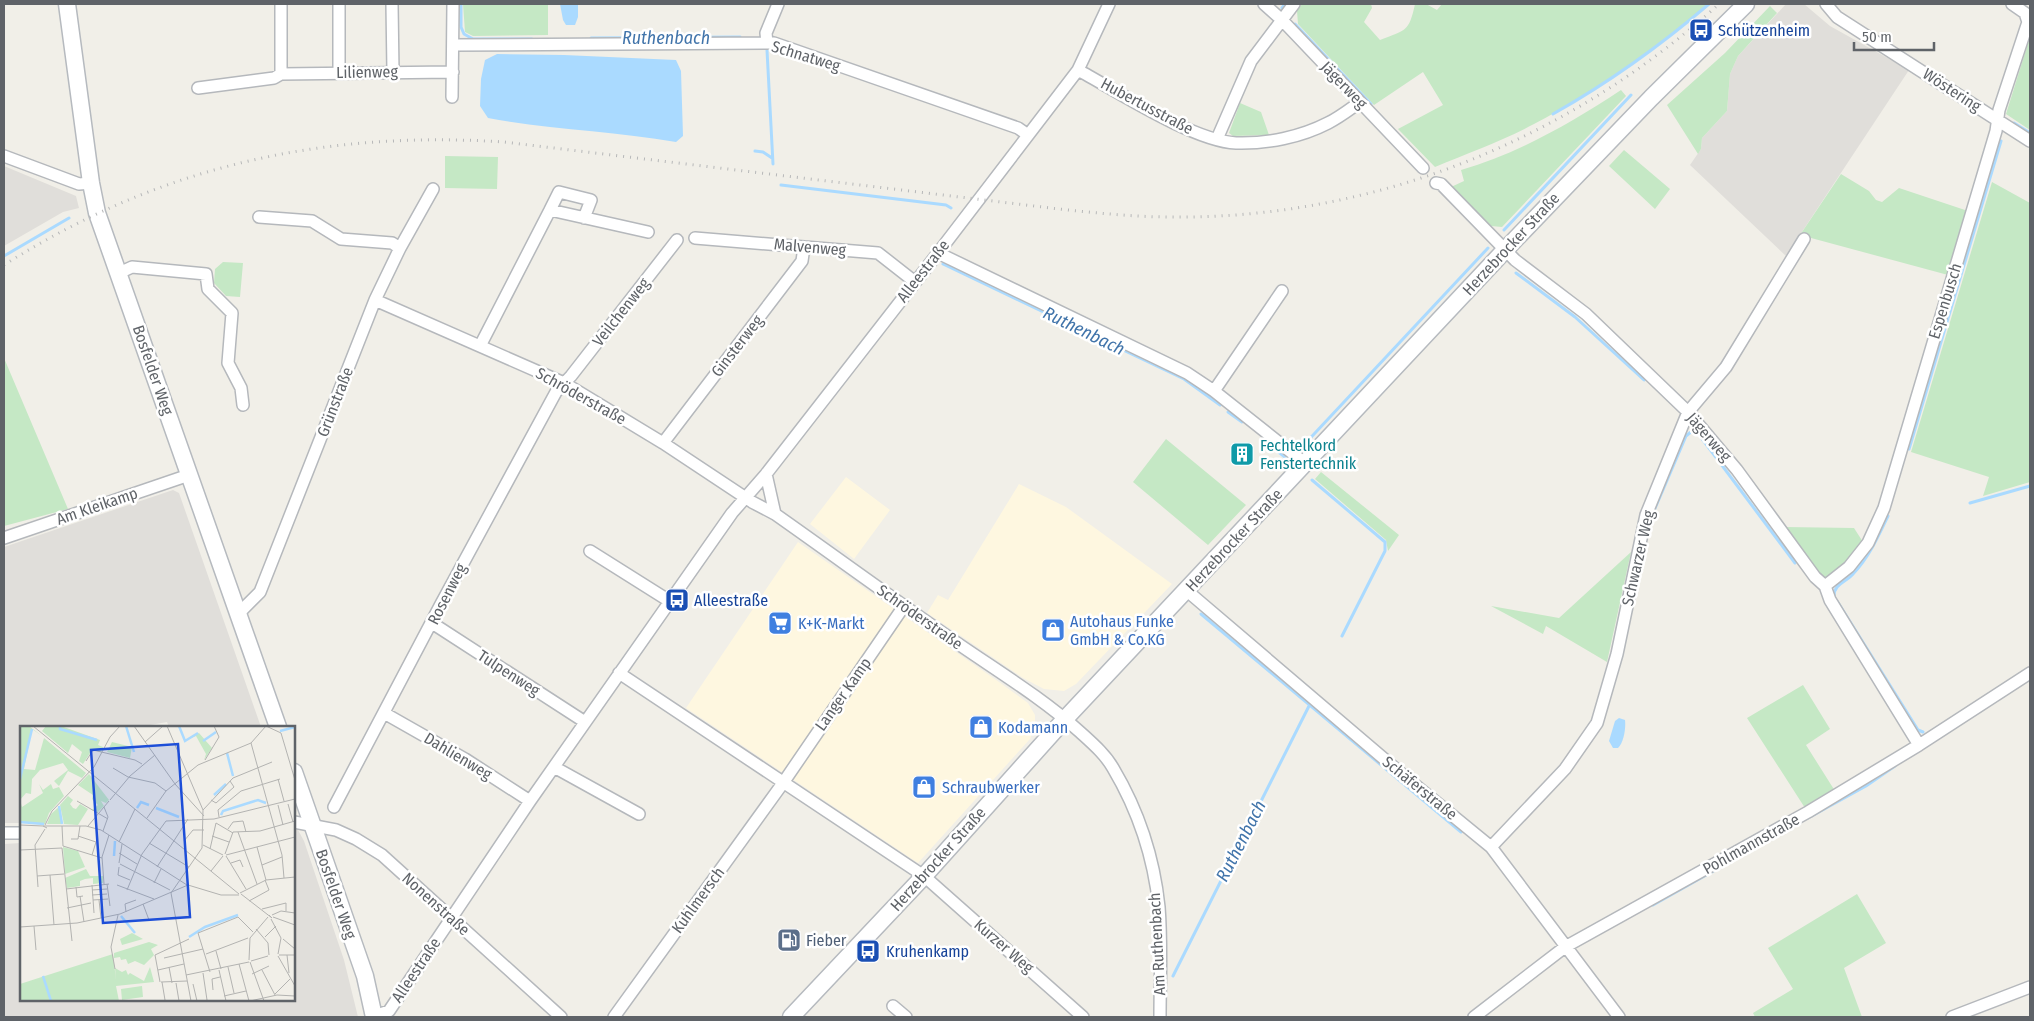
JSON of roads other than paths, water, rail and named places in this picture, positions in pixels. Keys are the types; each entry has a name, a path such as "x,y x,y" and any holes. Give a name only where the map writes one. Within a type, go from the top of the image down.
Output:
{"main road":[{"name":"Bosfelder Weg","path":"68,4 90,183 96,213 119,272 278,726"},
{"name":"Herzebrocker Straße","path":"791,1017 924,876 1186,590 1505,250 1644,105 1746,4"},
{"name":"Bosfelder Weg","path":"295,775 365,976 374,1017"}],"street":[{"path":"281,4 281,74"},
{"path":"338,4 339,72"},
{"path":"392,4 392,72"},
{"path":"452,97 453,4"},
{"path":"766,42 766,33 778,4"},
{"name":"Alleestraße","path":"374,1017 389,1011 530,801 732,513 766,474 1078,70 1109,4"},
{"name":"Jägerweg","path":"1264,4 1282,20 1423,168"},
{"path":"1217,139 1252,61 1294,4"},
{"name":"Wöstering","path":"1826,4 1836,16 2030,141"},
{"name":"Espenbusch","path":"1825,586 1849,567 1868,543 1884,508 1993,141 1999,110 2028,22 2025,13 2012,4"},
{"name":"Schnatweg","path":"453,45 774,43 1018,128 1028,135"},
{"name":"Hubertusstraße","path":"1078,70 1161,115 1201,134 1235,143 1267,142 1298,136 1329,123 1360,102"},
{"name":"Lilienweg","path":"198,88 274,78 281,74 453,72"},
{"path":"4,156 79,184 90,183"},
{"name":"Jägerweg","path":"1436,183 1441,184 1515,260 1586,314 1688,412 1737,470 1815,577 1825,586 1830,600 1919,745"},
{"name":"Grünstraße","path":"238,612 260,592 375,300 400,248 433,189"},
{"path":"480,346 559,192 591,200 584,218"},
{"path":"550,210 648,232"},
{"path":"259,217 312,221 341,239 392,243 400,248"},
{"name":"Malvenweg","path":"694,238 878,253 915,282"},
{"name":"Schwarzer Weg","path":"1491,847 1565,769 1597,723 1617,654 1646,515 1688,412 1726,367 1804,239"},
{"name":"Veilchenweg","path":"564,383 677,240"},
{"name":"Ginsterweg","path":"662,443 802,261 804,247"},
{"path":"938,253 1187,373 1214,391 1306,464"},
{"path":"119,272 132,268 206,274 208,290 232,313 228,363 241,388 243,405"},
{"path":"1214,391 1282,291"},
{"name":"Schröderstraße","path":"375,300 564,383 662,443 745,498 775,514 1066,719"},
{"name":"Rosenweg","path":"334,807 556,392 564,383"},
{"path":"766,474 775,514"},
{"name":"Am Kleikamp","path":"4,538 189,475"},
{"path":"590,551 671,602"},
{"name":"Schäferstraße","path":"1186,590 1491,847 1565,948 1619,1017"},
{"name":"Langer Kamp","path":"783,782 904,606"},
{"name":"Tulpenweg","path":"432,623 585,722"},
{"path":"619,673 924,876"},
{"name":"Pohlmannstraße","path":"1474,1017 1565,948 1808,812 1919,745 2030,673"},
{"name":"Dahlienweg","path":"384,713 466,758 530,801"},
{"name":"Am Ruthenbach","path":"1066,719 1095,745 1112,765 1138,817 1148,852 1158,906 1160,1017"},
{"path":"554,767 639,814"},
{"name":"Kuhlmersch","path":"614,1017 783,782"},
{"name":"Nonenstraße","path":"295,822 342,833 382,855 561,1017"},
{"path":"4,833 20,833"},
{"name":"Kurzer Weg","path":"924,876 1083,1017"},
{"path":"1952,1017 2030,987"},
{"path":"893,1006 906,1017"}],"water":[{"path":"560,4 578,4 578,17 575,25 566,25 563,20"},
{"path":"497,54 676,60 681,71 683,136 676,142 488,118 480,106 481,79 485,60"},
{"path":"1619,718 1625,720 1624,735 1620,746 1613,748 1609,741 1615,721"}],"waterway":[{"name":"Ruthenbach","path":"461,4 461,27 464,34 473,39 532,39"},
{"path":"1282,8 1285,4"},
{"path":"1553,114 1594,90 1633,63 1672,35 1709,4"},
{"path":"1295,24 1371,104"},
{"name":"Ruthenbach","path":"591,38 740,37"},
{"name":"Ruthenbach","path":"767,50 773,164"},
{"path":"1504,230 1631,95"},
{"path":"2014,123 2030,133"},
{"path":"1909,449 2001,141"},
{"path":"755,151 763,152 772,158"},
{"name":"Ruthenbach","path":"781,185 946,205 951,208"},
{"path":"4,256 69,218"},
{"path":"1301,448 1488,248"},
{"name":"Ruthenbach","path":"943,264 1184,379 1220,405"},
{"path":"1516,273 1575,317 1644,380"},
{"name":"Ruthenbach","path":"1228,412 1242,422"},
{"path":"1653,513 1686,436 1692,431 1697,432 1795,563"},
{"name":"Ruthenbach","path":"1263,440 1290,461"},
{"name":"Ruthenbach","path":"1312,480 1385,542 1385,551 1342,636"},
{"name":"Ruthenbach","path":"1970,503 2030,486"},
{"path":"1834,596 1838,586 1850,577 1864,561 1888,516"},
{"path":"1837,601 1918,730 1923,732"},
{"path":"1201,614 1461,832"},
{"name":"Ruthenbach","path":"1173,976 1309,706"},
{"path":"1808,818 1866,786 1895,766"},
{"path":"1653,905 1772,838"}],"railway":[{"path":"4,265 62,231 122,203 182,180 244,162 306,150 370,142 436,140 504,142 1130,216 1172,217 1248,214 1322,204 1395,186 1466,162 1534,131 1599,95 1661,52 1719,4"}],"place":[{"name":"Schützenheim","path":"1701,30"},
{"name":"Fechtelkord Fenstertechnik","path":"1242,454"},
{"name":"Alleestraße","path":"677,600"},
{"name":"K+K-Markt","path":"780,623"},
{"name":"Autohaus Funke GmbH & Co.KG","path":"1053,630"},
{"name":"Kodamann","path":"981,727"},
{"name":"Schraubwerker","path":"924,787"},
{"name":"Fieber","path":"789,940"},
{"name":"Kruhenkamp","path":"868,951"}]}
